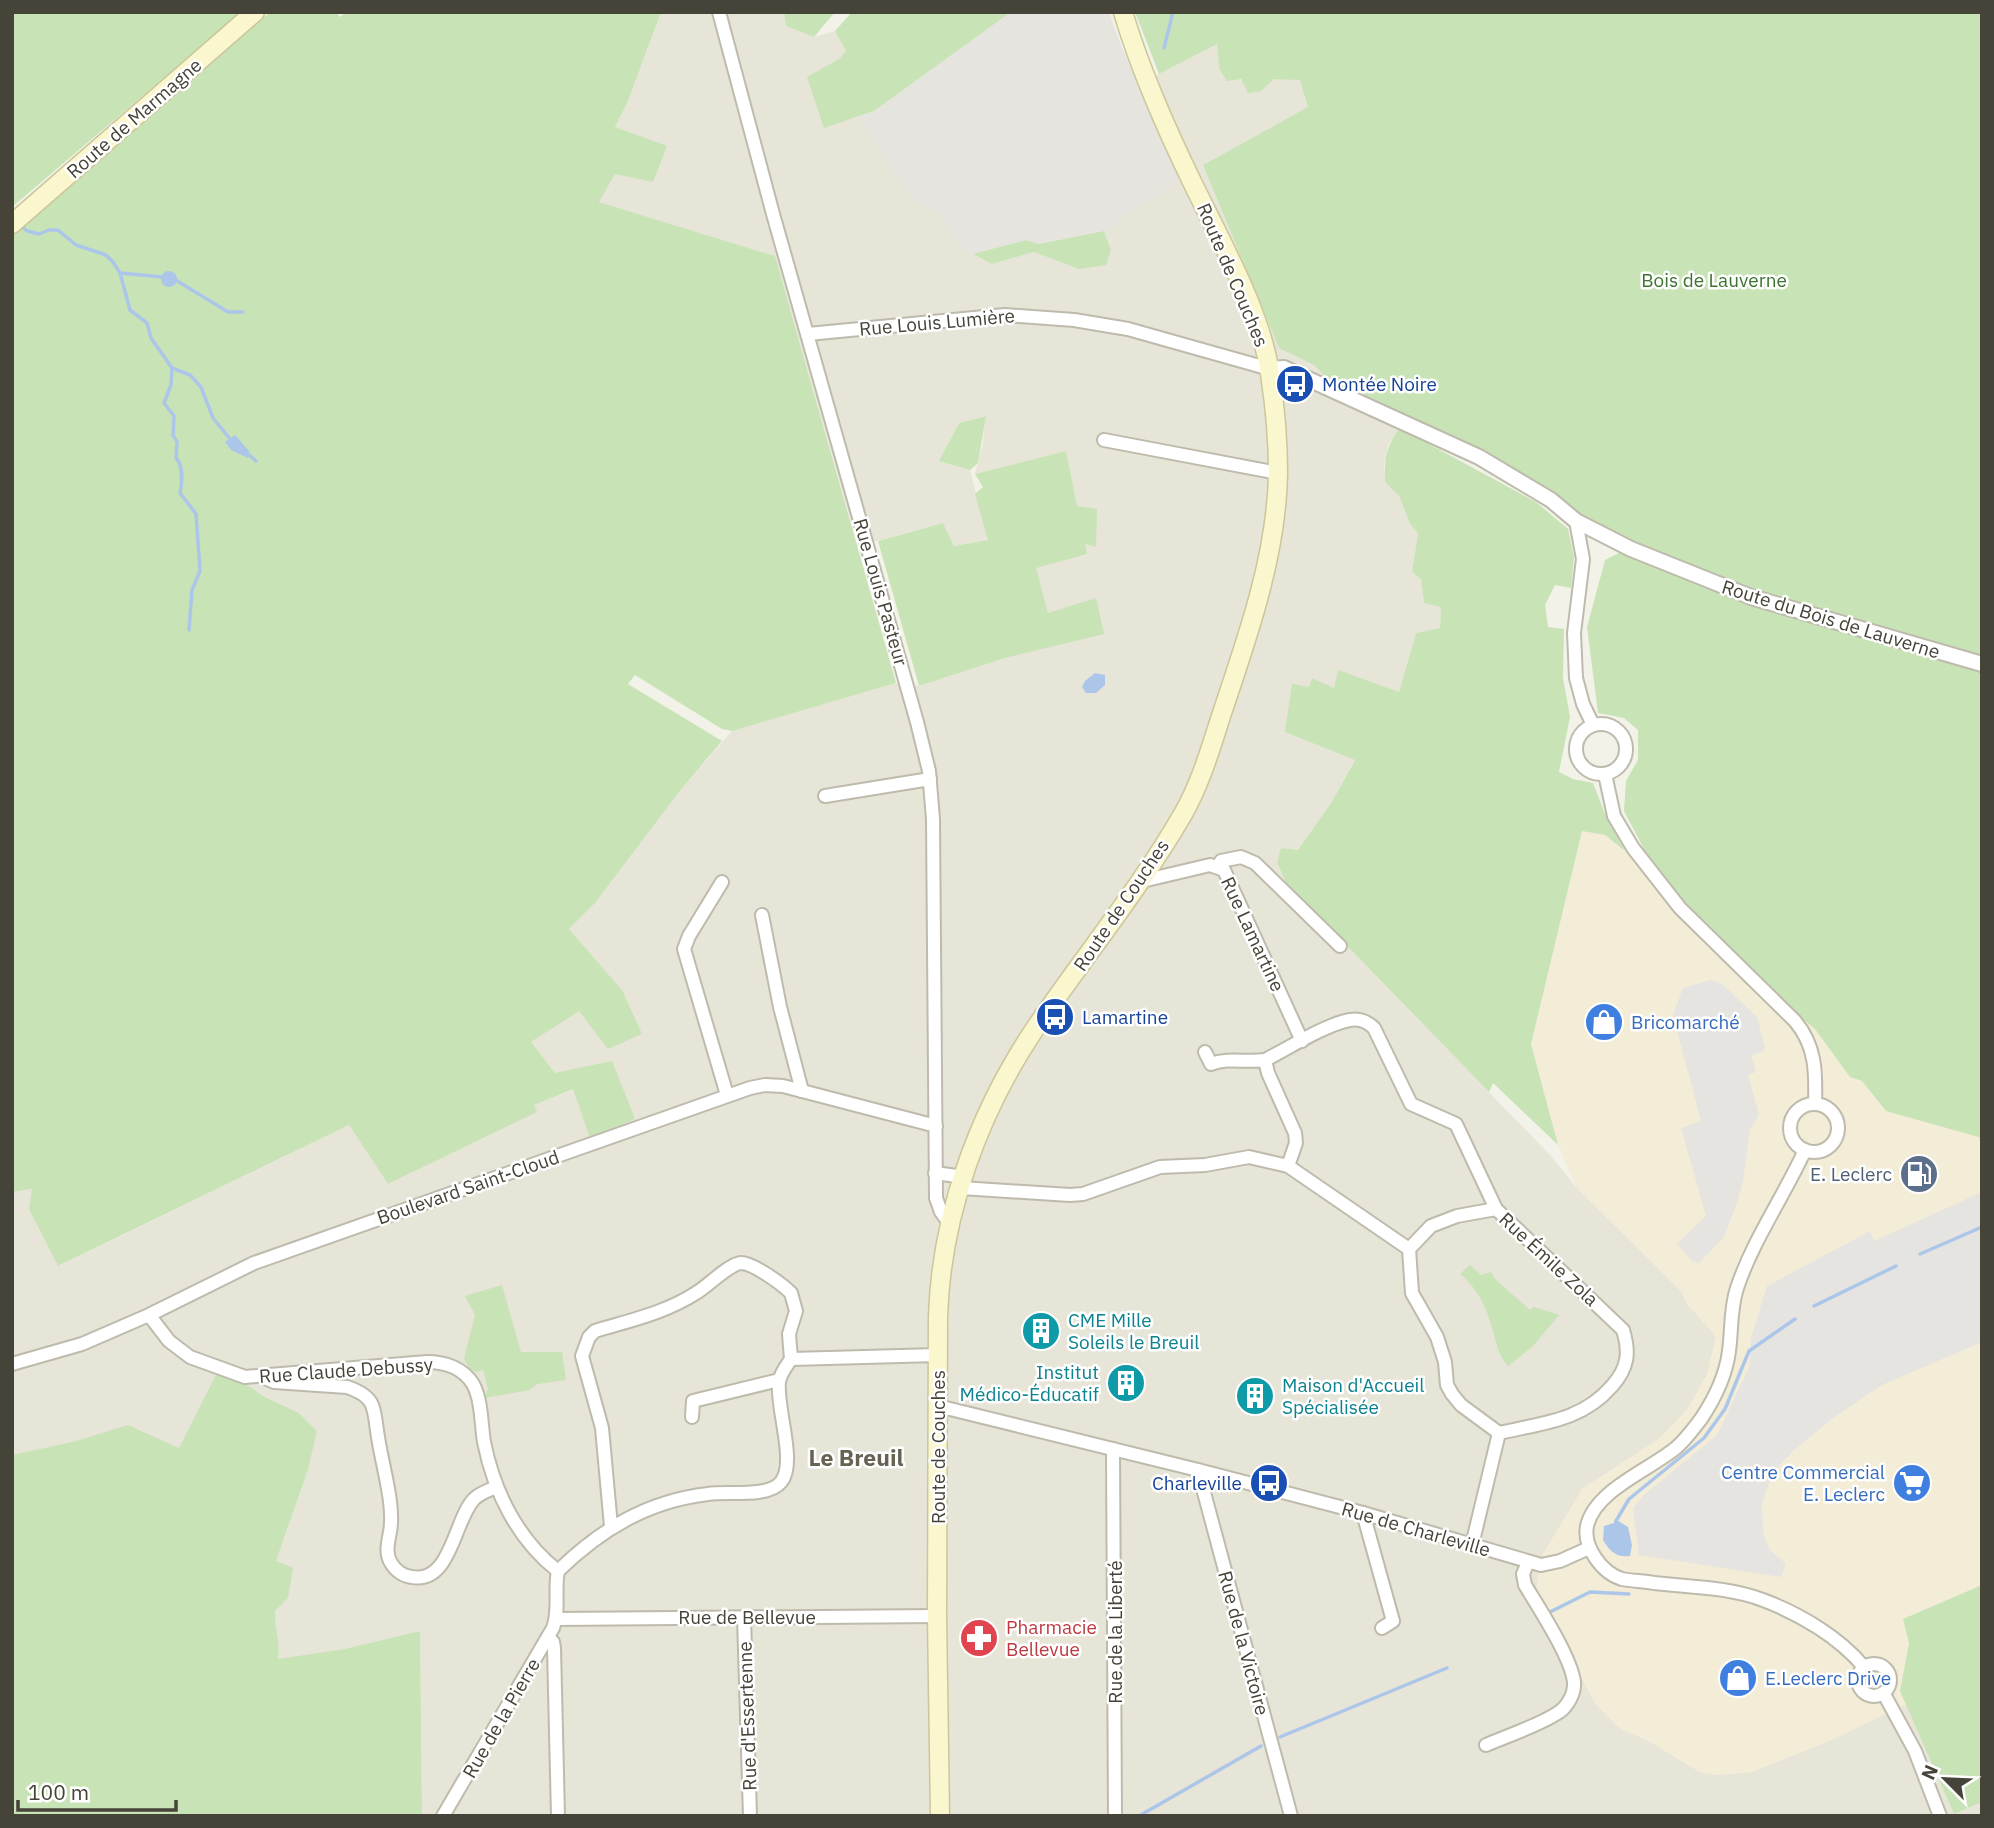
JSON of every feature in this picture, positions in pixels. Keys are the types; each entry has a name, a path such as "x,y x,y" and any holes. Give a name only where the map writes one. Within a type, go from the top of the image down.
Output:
{"main road":[{"name":"Route de Marmagne","path":"12,224 255,12"},
{"name":"Route de Couches","path":"940,1816 937,1616 939,1282 953,1215 981,1129 1022,1050 1183,814 1208,755 1234,676 1267,563 1272,535 1278,473 1270,369 1264,342 1145,73 1123,12"}],"street":[{"name":"Rue Louis Pasteur","path":"719,12 773,214 918,722 930,779 933,819 935,1173 936,1186 953,1215"},
{"name":"Rue Louis Lumière","path":"808,334 1005,314 1027,315 1128,329 1270,369"},
{"name":"Route du Bois de Lauverne","path":"1270,369 1284,368 1479,457 1551,500 1576,521 1631,549 1751,597 1982,664"},
{"path":"1104,440 1278,473"},
{"path":"1576,521 1583,559 1574,633 1576,678 1583,704 1594,725"},
{"path":"1594,725 1611,726 1623,738 1625,756 1621,764 1605,774 1590,772 1583,767 1576,754 1578,739 1587,727 1594,725"},
{"path":"1605,774 1614,816 1633,848 1680,908 1808,1037 1816,1076 1815,1104"},
{"path":"825,796 930,779"},
{"path":"1218,866 1220,862 1241,857 1255,863 1340,946"},
{"name":"Rue Lamartine","path":"1138,882 1199,866 1218,866 1228,875 1302,1041"},
{"path":"722,882 684,949 727,1095"},
{"path":"761,915 780,1007 803,1091"},
{"name":"Rue Émile Zola","path":"1205,1052 1211,1063 1224,1059 1252,1062 1265,1060 1351,1019 1369,1023 1374,1028 1411,1104 1456,1124 1496,1209 1623,1330 1628,1348 1623,1373 1596,1404 1576,1415 1499,1433"},
{"path":"1265,1060 1268,1073 1295,1133 1296,1143 1288,1166"},
{"name":"Boulevard Saint-Cloud","path":"12,1364 82,1344 149,1315 254,1263 727,1095 765,1085 803,1091 936,1126"},
{"path":"1823,1105 1832,1111 1836,1119 1838,1130 1835,1139 1826,1148 1817,1151 1805,1150 1794,1141 1790,1131 1791,1122 1801,1107 1823,1105"},
{"path":"1805,1150 1748,1260 1737,1289 1732,1309 1729,1351 1715,1396 1678,1446 1610,1493 1591,1513 1586,1529 1589,1548 1601,1567 1620,1579 1733,1592 1762,1599 1829,1635 1864,1667"},
{"path":"935,1173 962,1182 1070,1195 1096,1190 1160,1167 1205,1165 1249,1157 1288,1166 1409,1249"},
{"path":"1472,1545 1499,1433 1461,1405 1451,1394 1437,1337 1412,1293 1409,1249 1431,1226 1457,1216 1496,1209"},
{"path":"557,1619 555,1593 558,1571 611,1526 681,1498 724,1492 762,1492 780,1484 785,1475 788,1456 779,1380 791,1359 789,1334 796,1311 791,1293 751,1265 735,1265 699,1292 676,1305 595,1331 589,1337 582,1356 602,1428 611,1526"},
{"name":"Rue Claude Debussy","path":"149,1315 169,1341 190,1357 245,1377 427,1362 449,1365 463,1372 472,1382 477,1394 486,1449 497,1487 527,1540 558,1571"},
{"path":"791,1359 938,1355"},
{"path":"264,1375 274,1382 346,1387 356,1390 372,1405 391,1516 387,1552 390,1563 398,1572 418,1578 429,1576 438,1570 475,1497 497,1487"},
{"path":"692,1417 694,1401 779,1380"},
{"name":"Rue de Charleville","path":"938,1406 1198,1469 1363,1513 1541,1565 1560,1561 1589,1548"},
{"name":"Rue de la Liberté","path":"1113,1449 1115,1816"},
{"name":"Rue de la Victoire","path":"1198,1469 1291,1816"},
{"path":"1363,1513 1393,1621 1382,1628"},
{"path":"1486,1745 1557,1714 1570,1700 1574,1689 1574,1680 1567,1662 1525,1585 1523,1574 1528,1562"},
{"name":"Rue de Bellevue","path":"557,1619 937,1616"},
{"name":"Rue d'Essertenne","path":"744,1617 750,1816"},
{"name":"Rue de la Pierre","path":"443,1816 557,1619"},
{"path":"548,1637 554,1648 558,1816"},
{"path":"1879,1664 1887,1671 1891,1680 1884,1694 1873,1697 1860,1690 1858,1675 1864,1667 1879,1664"},
{"path":"1884,1694 1916,1751 1940,1816"}],"shaded area":[{"path":"661,12 784,12 786,26 814,37 835,31 846,51 839,59 824,127 857,117 907,193 943,217 962,248 992,264 1034,252 1079,269 1111,250 1104,231 1179,179 1140,90 1159,74 1217,44 1219,68 1261,91 1274,79 1300,79 1309,107 1203,165 1279,348 1315,365 1328,379 1400,413 1399,428 1388,445 1384,465 1385,482 1399,496 1410,524 1418,533 1412,572 1421,579 1424,603 1441,607 1440,629 1416,633 1399,692 1339,671 1335,688 1309,687 1285,732 1355,759 1331,803 1298,850 1281,848 1277,862 1286,883 1550,1155 1576,1187 1682,1292 1687,1304 1716,1336 1707,1375 1687,1410 1659,1439 1582,1489 1536,1592 1595,1703 1625,1731 1647,1740 1700,1772 1717,1775 1751,1772 1831,1740 1906,1704 1954,1814 1982,1802 1982,1816 422,1816 420,1631 344,1649 278,1660 275,1611 288,1598 276,1561 308,1470 317,1431 299,1413 247,1385 179,1448 76,1441 12,1455 12,1192 32,1189 59,1266 349,1125 388,1184 536,1112 534,1105 574,1089 635,1119 555,1073 531,1042 579,1010 622,990 569,929 595,903 679,792 732,731 896,683 919,686 1005,658 1048,613 1035,567 1086,554 1085,544 1095,547 1077,506 1066,452 975,474 983,443 985,416 959,423 939,461 970,470 988,540 954,546 943,523 858,546 775,256 599,202 615,174 667,147 615,127 628,101"},
{"path":"1011,12 1109,12 1122,48 1180,179 1104,231 1039,244 1026,240 973,254 962,248 943,217 907,193 857,117 874,111"},
{"path":"1582,831 1605,835 1683,900 1782,1001 1815,1029 1850,1077 1862,1081 1886,1111 1982,1138 1982,1585 1903,1619 1909,1643 1900,1690 1906,1704 1831,1740 1751,1772 1717,1775 1700,1772 1648,1740 1615,1724 1595,1703 1536,1591 1541,1557 1582,1489 1659,1439 1687,1410 1707,1375 1716,1336 1687,1304 1682,1292 1576,1187 1558,1145 1531,1044"},
{"path":"1710,980 1721,983 1757,1017 1765,1047 1763,1052 1751,1055 1756,1072 1748,1075 1759,1115 1750,1129 1738,1199 1724,1237 1699,1263 1693,1262 1677,1244 1706,1216 1681,1128 1701,1121 1673,1015 1683,988"},
{"path":"1982,1192 1982,1342 1882,1385 1833,1418 1792,1452 1772,1474 1762,1503 1763,1532 1769,1549 1786,1564 1781,1577 1639,1555 1633,1508 1644,1495 1717,1435 1749,1367 1751,1338 1767,1286 1870,1231 1874,1241"}],"green space":[{"path":"12,12 241,12 12,207"},
{"path":"270,12 336,12 340,17 346,12 661,12 628,101 615,127 667,146 653,182 615,174 599,202 775,256 896,683 732,731 722,729 635,675 628,684 722,741 679,792 595,903 569,929 622,990 642,1034 608,1049 579,1011 531,1042 555,1073 612,1061 635,1119 590,1138 573,1089 534,1105 537,1112 388,1184 349,1125 58,1266 29,1209 32,1189 12,1192 12,235"},
{"path":"784,12 835,12 814,37 786,26"},
{"path":"852,12 1011,12 874,111 824,128 807,77 839,59 846,51 835,31"},
{"name":"Bois de Lauverne","path":"1135,12 1982,12 1982,657 1751,590 1664,556 1581,515 1554,493 1473,448 1328,379 1314,365 1279,348 1203,165 1308,107 1300,80 1274,79 1261,91 1248,93 1241,79 1227,81 1219,68 1217,44 1159,74"},
{"path":"1104,231 1111,250 1106,265 1079,269 1034,252 992,264 973,254 1026,240 1039,244"},
{"path":"986,416 978,463 970,470 939,461 959,423"},
{"path":"1399,428 1536,502 1568,529 1574,557 1571,588 1555,585 1545,605 1548,627 1564,629 1563,678 1570,717 1559,772 1573,779 1593,783 1605,814 1625,851 1605,835 1582,831 1531,1044 1558,1145 1493,1083 1489,1092 1286,883 1277,862 1281,848 1298,850 1331,803 1355,760 1285,732 1292,684 1309,687 1312,678 1334,688 1338,670 1399,692 1416,633 1440,628 1441,607 1424,603 1421,579 1412,572 1418,533 1410,524 1399,496 1385,482 1387,453"},
{"path":"1066,451 1077,506 1097,509 1096,547 1085,544 1087,554 1036,568 1048,613 1096,598 1104,634 1005,658 919,686 878,541 943,523 954,546 988,540 975,494 983,487 975,474"},
{"path":"1621,552 1741,599 1982,670 1982,1138 1886,1111 1862,1081 1850,1077 1815,1029 1782,1001 1683,900 1644,849 1624,811 1626,781 1638,760 1638,730 1624,718 1598,713 1587,627 1605,560"},
{"path":"1470,1265 1481,1275 1491,1272 1496,1280 1530,1310 1534,1307 1559,1315 1532,1347 1508,1366 1500,1354 1481,1300 1460,1274"},
{"path":"502,1285 521,1352 562,1352 566,1380 537,1384 530,1390 484,1398 488,1389 483,1370 477,1372 469,1369 464,1358 475,1315 465,1296"},
{"path":"216,1375 247,1385 299,1413 317,1431 308,1470 276,1561 293,1568 288,1598 275,1611 278,1659 344,1649 420,1631 422,1816 12,1816 12,1455 76,1441 128,1425 179,1448"},
{"path":"1982,1585 1982,1802 1954,1814 1900,1691 1909,1643 1903,1619"}],"water":[{"path":"166,271 172,271 177,279 175,285 166,287 161,282 161,276"},
{"path":"235,435 249,451 248,458 231,450 225,442"},
{"path":"1095,673 1105,675 1105,685 1096,693 1086,693 1082,687"},
{"path":"1615,1519 1628,1527 1632,1545 1630,1556 1614,1553 1603,1540 1604,1526 1614,1523"}],"waterway":[{"path":"1164,48 1173,12"},
{"path":"21,226 27,231 39,234 58,230 76,245 106,255 113,262 120,273 130,310 147,323 151,338 172,368 190,375 201,387 213,418 230,439"},
{"path":"120,273 163,277"},
{"path":"174,279 228,312 243,312"},
{"path":"172,368 171,385 164,403 174,416 176,458 182,475 180,493 196,514 200,571 192,590 189,630"},
{"path":"247,453 256,461"},
{"path":"1920,1254 1982,1227"},
{"path":"1814,1306 1896,1266"},
{"path":"1616,1521 1629,1499 1704,1438 1725,1409 1749,1351 1795,1319"},
{"path":"1550,1612 1590,1592 1629,1594"},
{"path":"1280,1737 1447,1668"},
{"path":"1139,1816 1261,1746"}],"place":[{"name":"Montée Noire","path":"1295,384"},
{"name":"Lamartine","path":"1055,1017"},
{"name":"Bricomarché","path":"1604,1022"},
{"name":"E. Leclerc","path":"1919,1174"},
{"name":"CME Mille Soleils le Breuil","path":"1041,1331"},
{"name":"Institut Médico-Éducatif","path":"1126,1383"},
{"name":"Maison d'Accueil Spécialisée","path":"1255,1396"},
{"name":"Charleville","path":"1269,1483"},
{"name":"Centre Commercial E. Leclerc","path":"1912,1483"},
{"name":"Pharmacie Bellevue","path":"979,1638"},
{"name":"E.Leclerc Drive","path":"1738,1678"}],"district":[{"name":"Le Breuil","path":"856,1458"}]}
